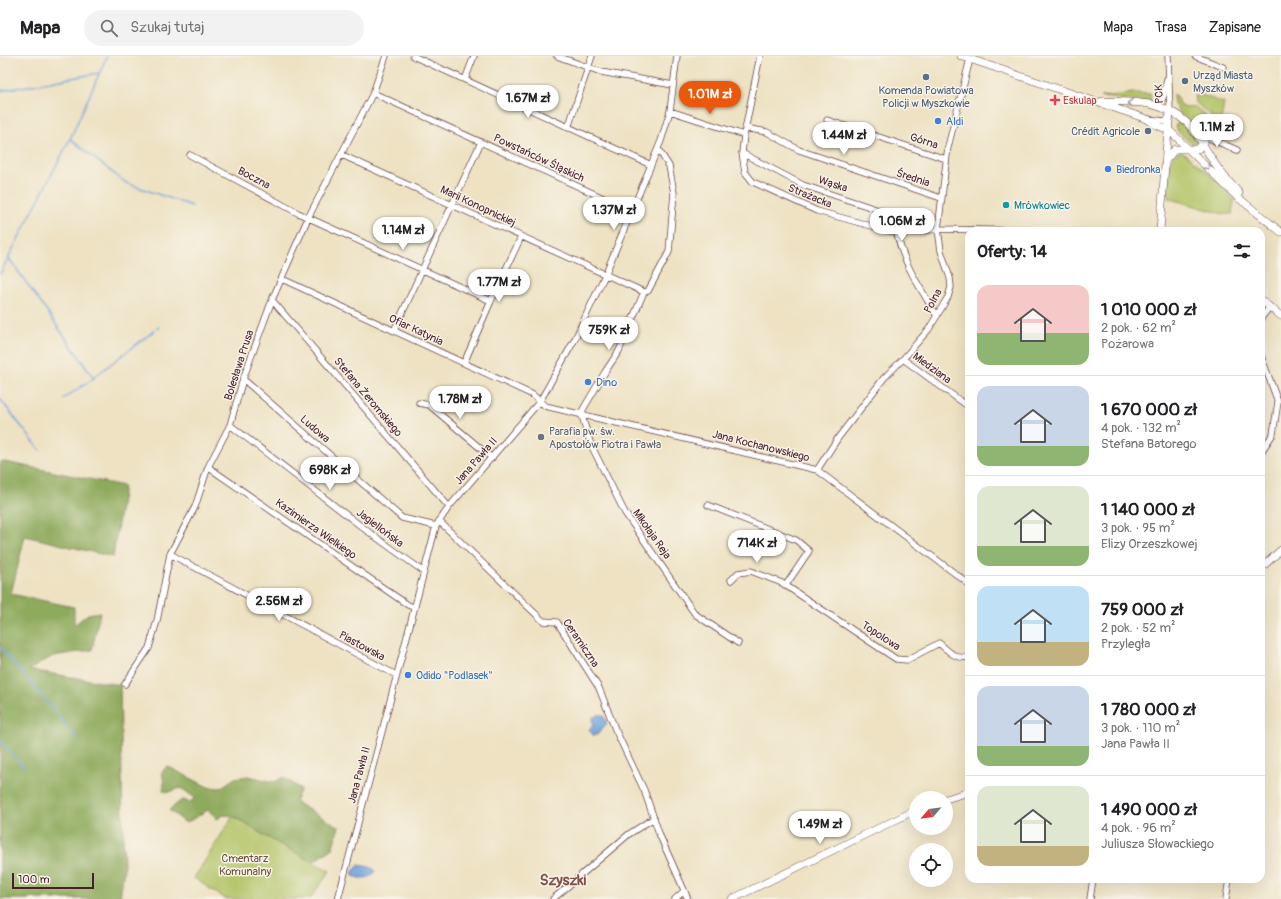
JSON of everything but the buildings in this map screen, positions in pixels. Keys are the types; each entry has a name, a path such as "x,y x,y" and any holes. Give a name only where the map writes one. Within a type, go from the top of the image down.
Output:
{"main road":[{"path":"961,56 1094,100 1147,119 1154,124 1169,130 1236,196 1281,232"},
{"path":"1094,100 1156,106 1185,121 1204,142 1218,169 1248,206"},
{"path":"1160,227 1170,114"},
{"path":"1166,161 1171,152 1176,149 1200,148 1204,142"},
{"path":"1265,304 1281,316"},
{"path":"1265,564 1281,550"},
{"path":"953,797 965,793"},
{"path":"732,899 909,813"}],"street":[{"name":"Bolesława Prusa","path":"125,684 149,648 157,621 170,554 194,507 208,467 230,425 243,379 272,300 308,218 373,93 386,56"},
{"path":"413,56 651,165"},
{"path":"465,80 474,56"},
{"path":"557,56 601,72 673,85"},
{"path":"568,128 592,56"},
{"name":"Jana Pawła II","path":"338,899 413,607 437,524 449,507 540,401 574,341 605,275 658,150 670,111 677,56"},
{"name":"Strażacka","path":"760,56 745,128 742,153 745,172 753,182 817,211 897,233 938,229 965,230"},
{"name":"PCK","path":"1168,56 1170,114"},
{"path":"1195,56 1223,67"},
{"name":"Polna","path":"818,470 838,438 884,378 925,334 948,297 951,287 938,229 946,159 970,59"},
{"name":"PCK","path":"1156,106 1163,98 1168,75"},
{"name":"Powstańców Śląskich","path":"373,93 632,211"},
{"path":"670,111 744,135"},
{"path":"1147,119 1165,121 1170,114"},
{"name":"Górna","path":"827,120 946,159"},
{"name":"Średnia","path":"745,128 767,132 799,150 941,198"},
{"path":"1197,133 1237,150"},
{"path":"394,331 481,142"},
{"path":"582,413 605,372 619,351 644,292 648,291 669,252 674,193 669,166 658,150"},
{"name":"Wąska","path":"742,153 803,185 900,217 915,232"},
{"name":"Boczna","path":"190,155 308,218 491,301"},
{"name":"Marii Konopnickiej","path":"342,155 644,292"},
{"path":"897,233 900,248 908,269 937,316"},
{"path":"464,363 521,237"},
{"name":"Ofiar Katynia","path":"282,279 533,395 540,401"},
{"name":"Stefana Żeromskiego","path":"272,300 449,507"},
{"path":"1265,313 1269,308"},
{"name":"Miedziana","path":"903,359 965,404"},
{"path":"1265,367 1278,402 1273,434 1265,446"},
{"name":"Ludowa","path":"243,379 402,518 437,524"},
{"name":"Jana Kochanowskiego","path":"540,401 545,406 582,413 818,470 965,581"},
{"path":"419,403 429,405 492,458"},
{"name":"Mikołaja Reja","path":"582,413 591,445 625,513 695,614 738,643"},
{"name":"Jagiellońska","path":"230,425 372,534 423,571"},
{"name":"Kazimierza Wielkiego","path":"208,467 413,607"},
{"path":"708,505 796,540 809,551 786,585"},
{"name":"Ceramiczna","path":"437,524 542,621 557,622 599,688 615,729 644,790 654,818 688,899"},
{"name":"Piastowska","path":"170,554 396,675"},
{"name":"Topolowa","path":"731,580 738,573 751,571 786,585 896,659 907,660 939,643 953,655 965,657"},
{"path":"553,899 629,834 654,818"},
{"path":"1090,899 1092,883"},
{"path":"1226,899 1228,883"},
{"path":"674,899 684,892"}],"green space":[{"path":"1133,93 1151,94 1150,102 1101,97"},
{"path":"1173,94 1177,96 1181,106 1187,108 1194,106 1205,115 1206,120 1209,119 1220,132 1220,139 1209,136 1185,118 1175,106"},
{"path":"1199,94 1224,103 1221,120 1215,122 1211,117 1211,113 1207,113 1195,102 1194,95 1198,97"},
{"path":"1179,122 1183,124 1199,142 1196,147 1179,133 1175,126"},
{"path":"1182,151 1221,184 1234,200 1232,214 1223,214 1168,198 1170,163 1176,153"},
{"path":"0,461 124,486 113,557 25,536 11,594 74,607 74,625 88,614 100,612 92,650 53,656 29,670 120,685 124,869 120,899 36,899 33,897 30,899 0,899"},
{"path":"167,766 208,787 220,788 235,778 248,776 275,782 283,777 301,789 295,802 339,827 332,849 313,862 265,836 234,816 223,815 217,819 208,810 186,823 169,810 182,800 190,802 195,798 181,788 169,792 163,791 164,783 162,772"},
{"name":"Cmentarz Komunalny","path":"233,816 265,836 330,871 310,899 225,899 194,878"}],"water":[{"path":"598,715 603,715 607,723 597,735 593,735 589,729 593,725 592,718"},
{"path":"359,865 370,867 376,871 371,876 365,878 353,876 353,871"}],"waterway":[{"path":"0,274 70,139 107,56"},
{"path":"0,91 99,73"},
{"path":"70,139 126,183 192,206"},
{"path":"8,257 94,378 63,399"},
{"path":"94,377 159,327"},
{"path":"0,399 40,450"},
{"path":"0,647 77,738"},
{"path":"0,740 24,767"}],"place":[{"name":"Komenda Powiatowa Policji w Myszkowie","path":"926,77"},
{"name":"Urząd Miasta Myszków","path":"1185,81"},
{"name":"Eskulap","path":"1055,100"},
{"name":"Aldi","path":"938,121"},
{"name":"Crédit Agricole","path":"1148,131"},
{"name":"Biedronka","path":"1108,169"},
{"name":"Mrówkowiec","path":"1006,205"},
{"name":"Dino","path":"588,382"},
{"name":"Parafia pw. św. Apostołów Piotra i Pawła","path":"541,437"},
{"name":"Odido \"Podlasek\"","path":"408,675"}],"district":[{"name":"Szyszki","path":"563,880"}]}
